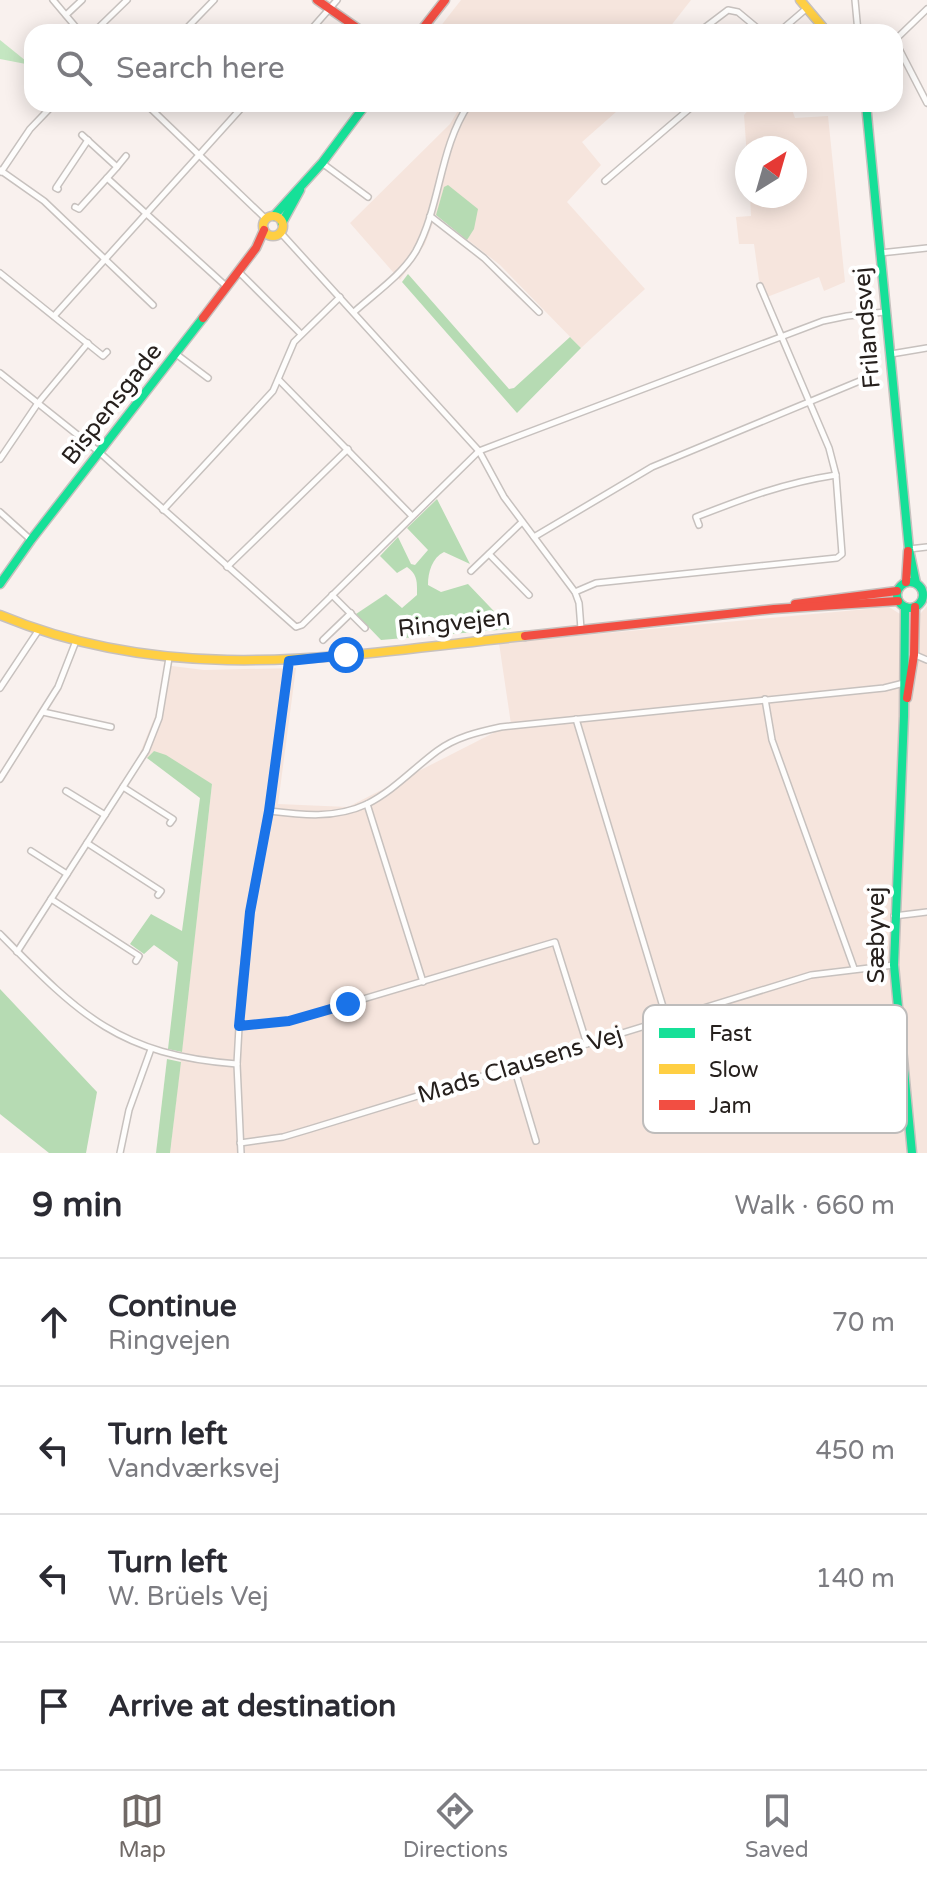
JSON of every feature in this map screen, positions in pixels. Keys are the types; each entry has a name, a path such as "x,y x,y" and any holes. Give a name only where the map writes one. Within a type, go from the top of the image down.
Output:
{"street":[{"path":"53,0 73,24"},
{"path":"66,15 82,0"},
{"path":"102,24 127,0"},
{"path":"191,24 214,0"},
{"path":"317,0 351,24"},
{"path":"316,24 337,0"},
{"path":"426,24 445,0"},
{"path":"800,0 820,24"},
{"path":"855,0 857,24"},
{"path":"788,24 807,8"},
{"path":"903,32 927,9"},
{"path":"709,24 731,10 751,24"},
{"path":"903,56 927,103"},
{"path":"46,112 30,129 1,171 32,191 153,305"},
{"path":"154,112 270,217 275,230 354,312 479,451 522,522 575,592 581,629"},
{"path":"54,316 238,112"},
{"name":"Bispensgade","path":"0,584 256,248 275,230 301,189 360,112"},
{"path":"354,312 405,267 415,252 430,216 449,148 465,112"},
{"path":"605,181 686,112"},
{"name":"Frilandsvej","path":"867,112 909,549 920,590"},
{"path":"82,135 117,167"},
{"path":"58,189 88,140"},
{"path":"75,207 79,209 126,156"},
{"path":"322,163 368,197"},
{"path":"107,178 227,287"},
{"name":"Bispensgade","path":"270,217 301,189"},
{"path":"430,216 484,258 539,312"},
{"path":"270,217 275,230"},
{"path":"880,253 927,248"},
{"path":"239,272 301,334"},
{"path":"0,273 103,356 107,352"},
{"path":"575,592 596,583 837,558 842,554 836,475 829,448 760,286"},
{"path":"163,510 273,391 289,351 301,334 340,297"},
{"path":"0,373 99,452 296,627 302,625 479,451 823,321 885,312"},
{"path":"0,459 38,403 88,343"},
{"path":"890,355 926,350"},
{"path":"176,354 208,378"},
{"path":"279,380 412,516"},
{"path":"534,537 652,467 862,380"},
{"path":"227,567 348,449"},
{"path":"699,525 696,517 760,492 796,481 836,475"},
{"path":"0,512 31,540"},
{"path":"471,571 522,522"},
{"path":"909,549 927,547"},
{"path":"489,554 529,595"},
{"path":"897,591 920,590"},
{"path":"906,605 920,590"},
{"name":"Sæbyvej","path":"897,591 906,605 910,653 894,916 898,1005"},
{"name":"Ringvejen","path":"774,609 897,591"},
{"path":"332,595 365,628"},
{"name":"Ringvejen","path":"0,615 76,641 169,658 218,662 289,661 774,609 906,605"},
{"path":"323,640 351,613"},
{"path":"0,688 39,630"},
{"path":"0,779 63,676 76,641"},
{"path":"910,653 927,660"},
{"path":"17,952 146,751 159,718 169,658"},
{"path":"241,1153 237,1064 250,912 269,811 289,661"},
{"path":"269,811 326,815 367,804 439,749 459,738 501,727 884,688 906,683"},
{"path":"765,699 772,740 854,968"},
{"path":"43,712 111,727"},
{"path":"576,719 662,1005"},
{"path":"123,787 173,819 170,823"},
{"path":"66,791 105,815"},
{"path":"367,804 423,982"},
{"path":"87,843 161,891 158,895"},
{"path":"31,851 67,874"},
{"path":"51,899 139,956 136,961"},
{"path":"894,916 927,912"},
{"path":"0,934 83,1014 114,1033 151,1049 205,1061 237,1064"},
{"path":"239,1026 289,1021 555,942 587,1044"},
{"name":"Mads Clausens Vej","path":"715,1005 811,975 894,965"},
{"name":"Mads Clausens Vej","path":"240,1143 283,1137 643,1027"},
{"path":"120,1153 129,1110 151,1049"},
{"path":"514,1067 536,1141"},
{"name":"Sæbyvej","path":"907,1101 912,1153"}],"shaded area":[{"path":"461,0 691,0 672,24 442,24"},
{"path":"457,112 616,112 582,142 601,165 567,202 645,289 581,348 500,265 436,215 425,244 400,280 350,223 450,124"},
{"path":"747,112 793,112 795,118 828,116 845,282 824,291 819,277 767,297 759,280 754,244 739,244 736,217 751,216 751,208 807,208 807,136 746,136 744,115"},
{"path":"927,606 927,1153 170,1153 212,784 154,751 147,758 140,753 160,704 164,665 204,670 296,668 278,804 348,807 511,724 499,643 889,607 900,614 920,614"}],"green space":[{"path":"0,40 24,59 24,64 0,59"},
{"path":"448,185 478,209 474,229 467,240 436,215 444,187"},
{"path":"408,274 509,389 514,388 570,337 581,348 517,413 402,282"},
{"path":"437,499 470,564 444,552 432,566 428,585 441,592 468,584 511,629 381,640 356,614 386,594 402,608 417,595 416,579 411,570 407,567 397,573 380,556 398,537 411,564 415,565 428,550 407,528"},
{"path":"154,751 166,755 212,784 182,1052 168,1049 178,962 154,945 144,954 130,944 151,914 182,931 200,798 147,758"},
{"path":"0,989 97,1092 86,1153 49,1153 0,1114"},
{"path":"167,1059 181,1062 170,1153 156,1153"}],"traffic: fast":[{"path":"274,216 322,163 360,112"},
{"path":"867,112 909,549 916,583"},
{"path":"282,223 300,190"},
{"path":"0,584 203,318"},
{"path":"910,582 919,586 923,595 919,604 910,608 901,604 897,595 901,586 910,582"},
{"path":"898,1005 894,965 905,607"},
{"path":"907,1101 912,1153"}],"traffic: slow":[{"path":"800,0 820,24"},
{"path":"273,216 280,219 283,226 280,233 273,236 266,233 263,226 266,219 273,216"},
{"path":"0,615 65,638 130,652 195,659 325,657 525,636"}],"traffic: jam":[{"path":"317,0 352,24"},
{"path":"426,24 445,0"},
{"path":"203,318 256,248 264,230"},
{"path":"906,582 908,551"},
{"path":"795,604 897,591"},
{"path":"525,636 774,609 898,601"},
{"path":"907,698 914,655 915,607"}],"route":[{"path":"346,655 289,661 269,811 250,912 239,1026 289,1021 348,1004"}]}
